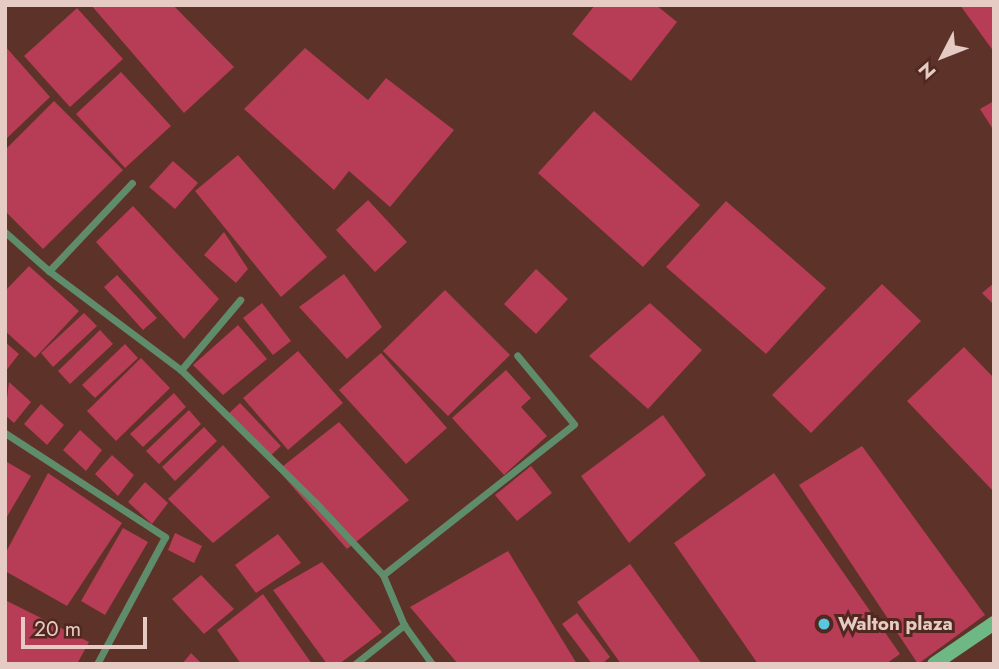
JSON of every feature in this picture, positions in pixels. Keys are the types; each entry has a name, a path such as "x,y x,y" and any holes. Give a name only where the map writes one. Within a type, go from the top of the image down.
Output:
{"main road":[{"path":"934,664 994,623"}],"street":[{"path":"49,271 132,183"},
{"path":"5,232 49,271 181,370 383,575 404,625 432,664"},
{"path":"181,370 240,300"},
{"path":"383,575 574,424 517,355"},
{"path":"5,433 165,537 97,664"},
{"path":"355,664 404,625"}],"building":[{"path":"91,5 173,5 234,67 184,113"},
{"path":"595,5 656,5 677,22 631,81 572,34"},
{"path":"960,5 994,5 994,52"},
{"path":"77,8 123,59 70,107 24,56"},
{"path":"5,46 50,97 5,140"},
{"path":"305,48 368,100 386,78 454,130 390,207 349,171 334,190 244,109"},
{"path":"121,72 171,126 125,168 76,114"},
{"path":"54,101 123,170 43,249 5,211 5,150"},
{"path":"994,101 994,131 980,109"},
{"path":"594,111 700,205 643,267 538,173"},
{"path":"238,155 327,257 281,297 195,191"},
{"path":"173,161 198,183 175,209 149,187"},
{"path":"368,200 407,242 375,272 336,230"},
{"path":"726,201 826,288 766,354 666,267"},
{"path":"133,206 219,299 184,339 96,242"},
{"path":"224,232 248,269 236,283 204,255"},
{"path":"29,266 79,311 35,358 5,331 5,291"},
{"path":"536,269 568,299 536,334 504,304"},
{"path":"344,274 382,327 347,359 299,307"},
{"path":"117,275 157,318 143,330 104,287"},
{"path":"994,283 994,305 982,293"},
{"path":"882,284 921,321 811,433 772,395"},
{"path":"445,290 510,355 448,416 383,351"},
{"path":"262,303 291,341 273,355 243,318"},
{"path":"650,303 702,350 648,409 589,356"},
{"path":"84,313 97,326 53,367 41,353"},
{"path":"238,325 267,359 223,395 193,365"},
{"path":"100,330 113,344 70,384 58,371"},
{"path":"5,342 19,354 5,372"},
{"path":"125,344 138,358 95,398 82,385"},
{"path":"964,347 994,378 994,492 907,401"},
{"path":"298,351 343,403 288,450 243,398"},
{"path":"381,353 447,428 406,464 339,390"},
{"path":"141,358 170,388 116,441 87,411"},
{"path":"506,370 531,398 521,407 547,436 504,475 452,418"},
{"path":"9,382 31,402 14,423 5,415"},
{"path":"174,393 186,407 143,447 130,434"},
{"path":"240,403 281,446 268,458 226,416"},
{"path":"41,404 64,425 47,445 24,424"},
{"path":"189,410 201,424 159,464 146,451"},
{"path":"663,415 706,475 629,543 581,476"},
{"path":"339,422 409,500 347,549 278,470"},
{"path":"204,427 217,441 175,481 162,467"},
{"path":"80,430 102,450 86,471 63,450"},
{"path":"223,445 270,497 213,543 168,499"},
{"path":"862,446 985,615 918,664 799,485"},
{"path":"112,455 134,475 118,496 95,474"},
{"path":"7,462 31,476 5,520 5,465"},
{"path":"531,466 552,493 517,521 495,495"},
{"path":"48,473 122,523 67,606 5,571 5,554"},
{"path":"774,473 900,654 886,664 758,664 674,543"},
{"path":"145,482 168,503 152,524 128,502"},
{"path":"123,528 148,542 105,615 81,601"},
{"path":"175,533 202,546 194,563 168,550"},
{"path":"278,534 301,563 256,593 235,565"},
{"path":"508,551 577,664 458,664 410,607"},
{"path":"322,562 382,632 339,664 327,664 273,590"},
{"path":"630,564 702,664 621,664 577,602"},
{"path":"201,575 234,609 204,634 172,599"},
{"path":"263,594 312,664 241,664 217,630"},
{"path":"5,600 89,642 77,664 5,664"},
{"path":"577,613 610,657 602,664 592,664 562,624"},
{"path":"191,653 202,664 182,664"}],"place":[{"name":"Walton plaza","path":"824,624"}]}
